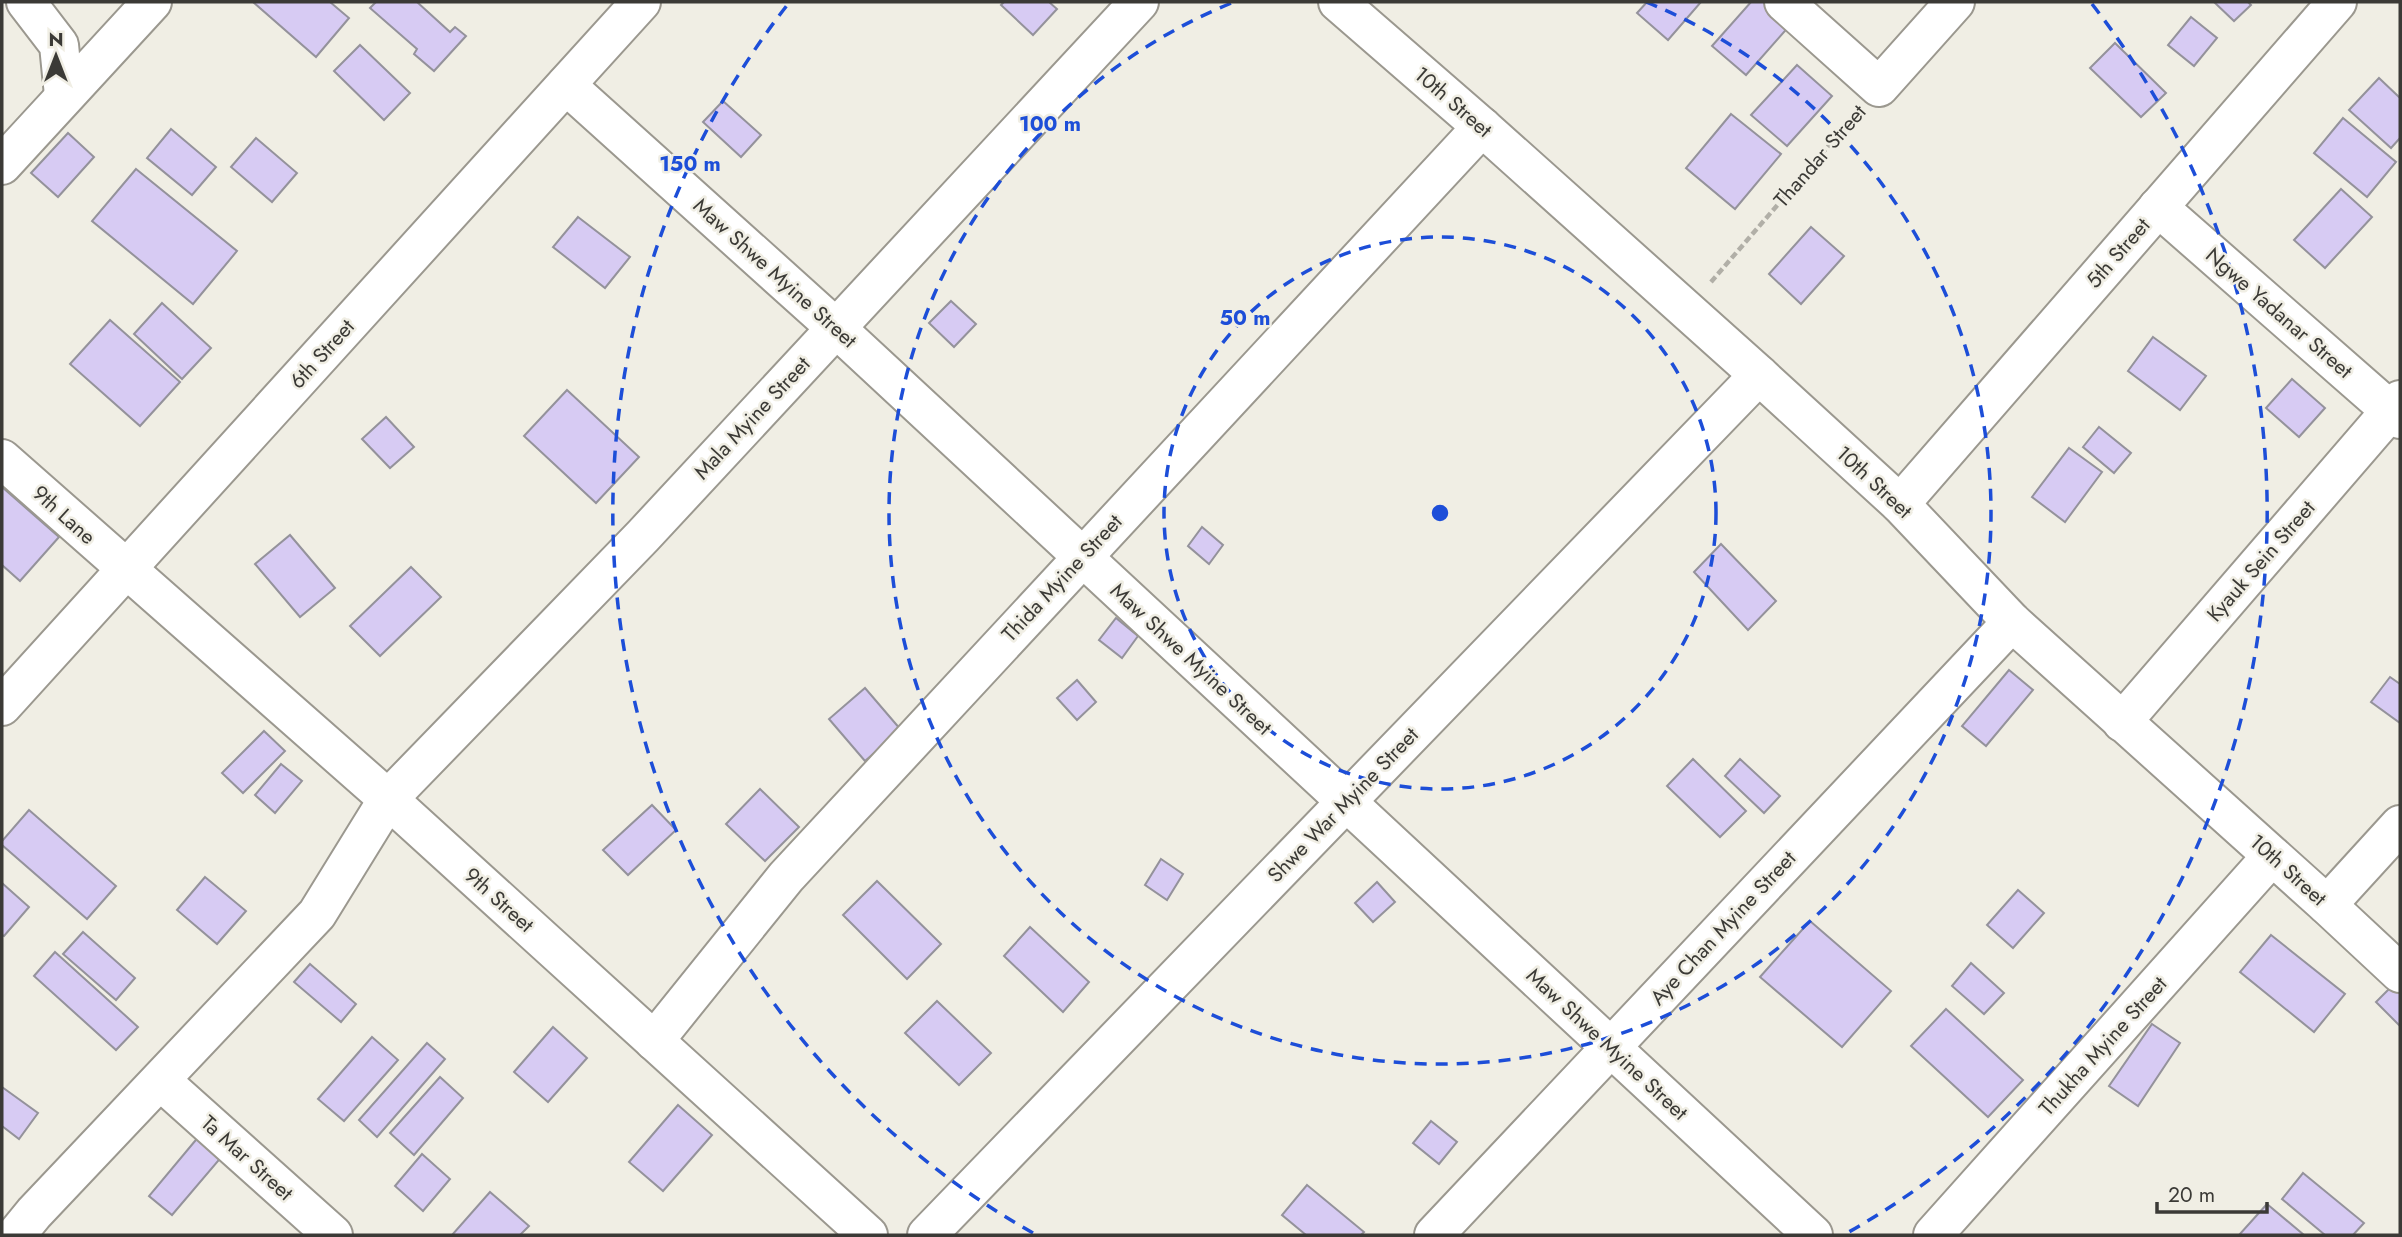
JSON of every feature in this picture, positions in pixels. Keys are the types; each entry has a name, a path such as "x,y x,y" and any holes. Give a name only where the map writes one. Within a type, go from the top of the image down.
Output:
{"street":[{"path":"26,2 59,45 64,95"},
{"path":"2,165 152,2"},
{"name":"6th Street","path":"2,706 641,2"},
{"name":"Mala Myine Street","path":"16,1235 317,914 388,799 643,536 1139,2"},
{"name":"10th Street","path":"1338,2 1482,127 1900,504 2012,622 2400,974"},
{"path":"1784,2 1880,87"},
{"name":"Thandar Street","path":"1880,87 1955,2"},
{"name":"5th Street","path":"1900,504 2337,2"},
{"name":"Maw Shwe Myine Street","path":"566,85 836,328 1813,1235"},
{"name":"Thida Myine Street","path":"654,1041 786,877 1482,127"},
{"name":"Ngwe Yadanar Street","path":"2158,207 2397,410"},
{"name":"Shwe War Myine Street","path":"927,1235 1759,375"},
{"name":"Kyauk Sein Street","path":"2122,722 2397,410"},
{"name":"9th Lane","path":"2,459 125,570"},
{"name":"9th Street","path":"125,570 388,799 868,1235"},
{"name":"Aye Chan Myine Street","path":"1434,1235 2012,622"},
{"path":"2327,905 2400,825"},
{"name":"Thukha Myine Street","path":"1933,1235 2273,856"},
{"name":"Ta Mar Street","path":"161,1081 333,1235"}],"path":[{"name":"Thandar Street","path":"1686,310 1880,87"}],"building":[{"path":"253,2 330,2 349,18 316,57"},
{"path":"376,2 417,2 450,32 455,27 466,36 434,71 414,54 417,49 370,8"},
{"path":"1004,2 1049,2 1057,9 1033,35 1001,5"},
{"path":"1647,2 1701,2 1668,40 1637,13"},
{"path":"1751,2 1765,2 1791,24 1746,75 1712,46"},
{"path":"2214,2 2248,2 2251,5 2234,21"},
{"path":"2191,17 2217,38 2194,66 2168,45"},
{"path":"2115,43 2166,93 2141,117 2090,68"},
{"path":"360,45 410,93 384,120 334,71"},
{"path":"1797,65 1832,96 1787,146 1751,115"},
{"path":"2379,78 2400,98 2400,138 2391,148 2349,110"},
{"path":"723,101 761,135 741,157 703,122"},
{"path":"1731,114 1781,154 1735,209 1686,168"},
{"path":"2343,118 2396,162 2367,197 2314,153"},
{"path":"171,129 216,167 192,195 147,158"},
{"path":"68,133 94,157 58,197 31,173"},
{"path":"256,138 297,173 272,202 231,167"},
{"path":"136,169 237,251 193,304 92,221"},
{"path":"2341,189 2372,217 2325,268 2294,240"},
{"path":"578,217 630,257 605,288 553,247"},
{"path":"1811,227 1844,256 1801,304 1769,274"},
{"path":"951,301 976,324 954,347 929,323"},
{"path":"162,303 211,348 182,379 134,334"},
{"path":"110,320 180,382 140,426 70,364"},
{"path":"2153,337 2206,376 2180,410 2128,371"},
{"path":"2292,379 2325,408 2299,437 2266,408"},
{"path":"567,390 639,457 596,503 524,436"},
{"path":"386,417 414,447 390,468 362,439"},
{"path":"2099,427 2131,453 2114,473 2083,447"},
{"path":"2069,448 2102,472 2065,522 2032,497"},
{"path":"2,487 59,537 20,581 2,565"},
{"path":"1202,527 1223,545 1209,564 1188,546"},
{"path":"290,535 335,588 300,617 255,564"},
{"path":"1721,544 1776,601 1748,630 1694,572"},
{"path":"411,567 441,597 380,656 350,626"},
{"path":"1116,618 1138,636 1122,658 1099,640"},
{"path":"2009,670 2033,690 1986,746 1962,726"},
{"path":"2390,677 2400,684 2400,723 2371,702"},
{"path":"1077,680 1096,702 1077,720 1057,698"},
{"path":"865,688 901,730 865,761 829,719"},
{"path":"264,731 285,751 243,793 222,773"},
{"path":"1693,759 1746,811 1720,837 1667,786"},
{"path":"1740,759 1780,796 1764,813 1725,776"},
{"path":"281,764 302,781 275,813 255,795"},
{"path":"760,789 799,827 765,861 726,824"},
{"path":"652,805 676,830 628,875 603,850"},
{"path":"29,810 116,886 87,919 2,845 2,841"},
{"path":"1161,859 1183,874 1167,900 1145,885"},
{"path":"205,877 246,911 217,944 177,910"},
{"path":"877,881 941,944 907,979 843,915"},
{"path":"1377,882 1395,902 1373,922 1355,903"},
{"path":"2,883 29,907 4,936 2,935"},
{"path":"2018,890 2044,913 2013,948 1987,925"},
{"path":"1810,921 1891,991 1842,1047 1760,977"},
{"path":"1030,927 1089,982 1063,1012 1004,956"},
{"path":"83,932 135,978 116,1000 63,954"},
{"path":"2271,935 2345,994 2314,1032 2240,972"},
{"path":"55,952 138,1027 116,1050 34,976"},
{"path":"1971,963 2004,993 1984,1014 1952,986"},
{"path":"310,964 356,1004 341,1022 294,982"},
{"path":"2399,979 2400,981 2400,1026 2376,1002"},
{"path":"937,1001 991,1053 959,1085 905,1033"},
{"path":"1946,1009 2023,1080 1988,1117 1911,1046"},
{"path":"2152,1024 2180,1043 2138,1106 2109,1086"},
{"path":"553,1027 587,1058 548,1102 514,1072"},
{"path":"372,1037 398,1060 344,1121 318,1099"},
{"path":"427,1043 445,1059 377,1137 359,1120"},
{"path":"440,1077 463,1098 414,1155 390,1133"},
{"path":"2,1087 38,1113 19,1139 2,1126"},
{"path":"678,1105 712,1135 663,1191 629,1162"},
{"path":"1431,1121 1457,1142 1439,1164 1413,1143"},
{"path":"200,1135 224,1154 172,1215 149,1196"},
{"path":"422,1154 450,1179 423,1211 395,1186"},
{"path":"2303,1173 2364,1223 2353,1235 2325,1235 2282,1199"},
{"path":"1307,1185 1364,1232 1361,1235 1306,1235 1282,1215"},
{"path":"490,1192 529,1226 520,1235 452,1235"},
{"path":"2267,1204 2304,1235 2239,1235"}]}
